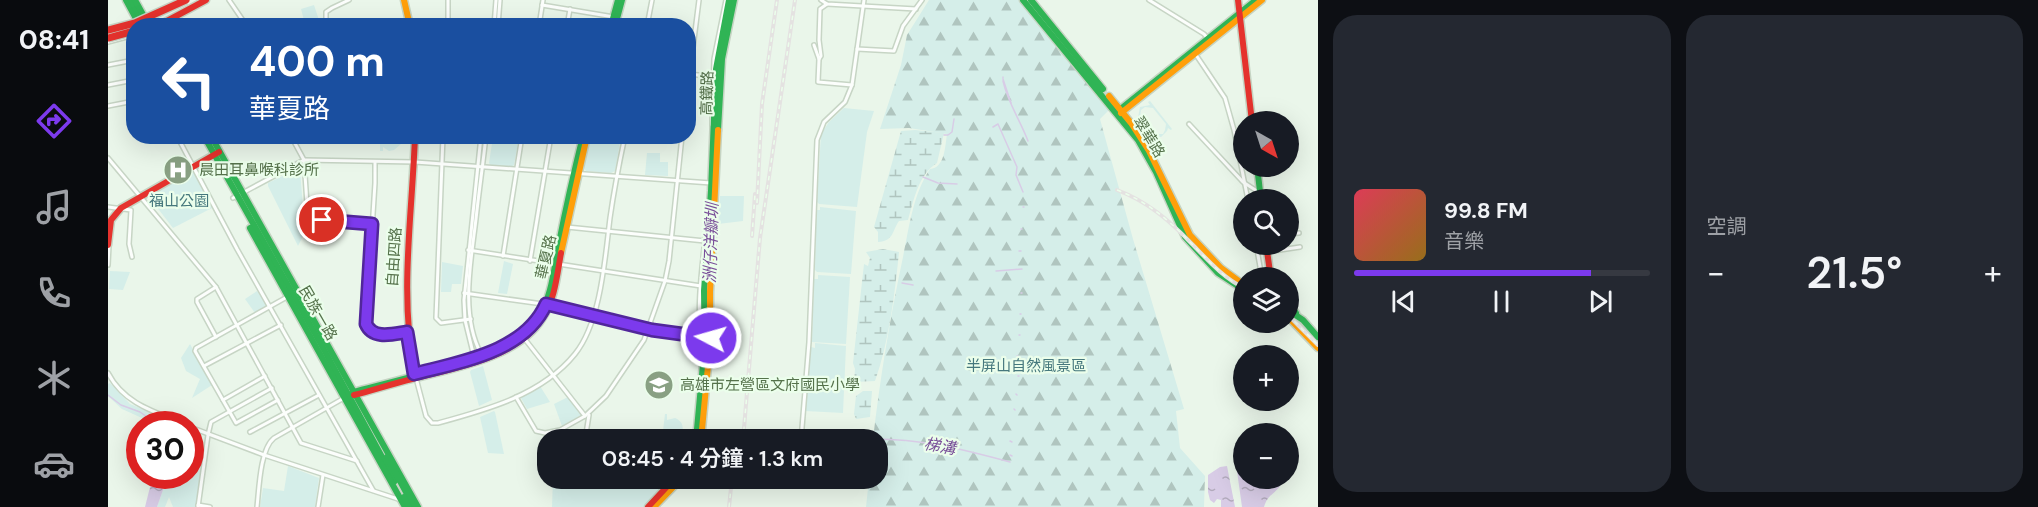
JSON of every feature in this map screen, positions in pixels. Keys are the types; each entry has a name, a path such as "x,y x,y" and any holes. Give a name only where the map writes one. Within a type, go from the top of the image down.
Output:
{"main road":[{"path":"126,0 134,18"},
{"path":"135,0 137,18"},
{"path":"156,18 188,0"},
{"path":"147,18 188,0"},
{"path":"156,18 198,0"},
{"path":"172,18 206,0"},
{"path":"404,0 408,18"},
{"path":"614,17 620,0"},
{"path":"615,18 620,0"},
{"name":"高鐵路","path":"702,429 708,337 704,297 718,51 727,0"},
{"name":"高鐵路","path":"717,78 734,0"},
{"name":"翠華路","path":"1023,0 1119,112 1145,152 1185,237 1218,273 1233,283"},
{"name":"翠華路","path":"1030,0 1149,151 1190,235 1221,268 1233,277"},
{"path":"1238,0 1251,111"},
{"path":"1119,112 1210,40 1256,0"},
{"path":"1240,15 1262,0"},
{"path":"108,33 126,26"},
{"path":"108,33 126,29"},
{"name":"民族一路","path":"210,144 290,296 351,394"},
{"name":"自由四路","path":"415,144 405,289 407,332 415,376"},
{"name":"華夏路","path":"351,394 511,347 540,323 548,304 583,144"},
{"path":"109,245 111,220 121,208 215,154"},
{"name":"華夏路","path":"556,265 567,227 576,174"},
{"name":"民族一路","path":"237,195 278,261 410,504"},
{"name":"華夏路","path":"479,358 522,334 538,319 548,304"},
{"path":"1299,316 1318,337"},
{"path":"1299,328 1318,348"},
{"name":"高鐵路","path":"697,429 708,337"},
{"path":"648,507 665,489"},
{"path":"654,507 671,489"}],"street":[{"path":"151,18 180,0"},
{"path":"173,18 206,0"},
{"path":"229,0 241,18"},
{"path":"326,18 326,12 349,0"},
{"path":"448,0 448,18"},
{"path":"497,18 498,0"},
{"path":"540,18 543,0"},
{"path":"649,18 652,0"},
{"path":"696,22 699,0"},
{"path":"821,0 827,4 916,9"},
{"path":"802,429 809,342 817,140 824,122 844,103 852,85 864,0"},
{"path":"857,49 894,51 903,28 922,0"},
{"path":"1149,0 1204,33 1210,40"},
{"path":"827,4 820,9 821,56 818,82 852,85"},
{"path":"542,5 614,17"},
{"path":"568,18 570,9"},
{"path":"814,45 819,59"},
{"path":"1194,52 1225,98 1246,189"},
{"path":"108,65 126,61"},
{"path":"696,74 717,78"},
{"path":"108,85 126,82"},
{"path":"108,105 126,102"},
{"path":"1189,124 1251,189"},
{"path":"181,144 318,395 373,490"},
{"path":"295,144 304,160 308,219 372,224"},
{"path":"442,144 436,318 441,323 471,319"},
{"path":"479,358 471,319 470,251 480,144"},
{"path":"479,358 465,320 464,293 485,144"},
{"path":"503,256 521,144"},
{"path":"530,261 549,144"},
{"path":"415,376 426,416 432,423 477,412 516,397 553,375 570,359 587,335 594,315 623,144"},
{"path":"516,397 538,432 548,433 560,430 587,415 606,396 644,340 664,281 672,238 681,144"},
{"path":"108,158 216,287 301,443 357,461"},
{"path":"237,195 304,160 415,162 712,183"},
{"path":"375,162 366,324 376,334 407,332"},
{"name":"高鐵路","path":"708,337 700,331 701,286 712,183"},
{"path":"108,207 131,210 129,244 132,257"},
{"path":"567,227 608,233 705,241"},
{"path":"108,265 109,245"},
{"path":"470,251 701,286"},
{"path":"216,287 196,302 216,337"},
{"path":"464,293 548,304 648,329 708,337"},
{"path":"278,400 236,423 195,351 196,348 290,296"},
{"path":"204,366 281,325"},
{"path":"524,338 587,415 586,429"},
{"path":"108,373 117,387 133,402 154,411"},
{"path":"223,400 265,376"},
{"path":"210,507 198,506 208,435 212,422 272,388"},
{"path":"256,507 264,455 270,441 351,394"},
{"path":"250,432 318,395"},
{"path":"204,433 410,504"},
{"path":"318,507 323,475"}],"green space":[{"name":"半屏山自然風景區","path":"929,0 1020,0 1112,107 1100,119 1184,409 1176,411 1180,448 1205,476 1204,507 866,507 868,489 888,489 888,429 874,429 882,371 910,223 919,189 930,169 939,165 945,150 947,134 909,128 880,129 901,65 907,35"},
{"path":"314,5 318,18 303,18 301,9"},
{"path":"1150,101 1172,129 1168,128 1161,137 1152,135 1138,118 1140,107 1150,105 1148,102","holes":["1145,107 1153,108 1166,124 1163,134 1153,134 1140,117 1141,110"]},
{"path":"844,108 874,111 867,132 857,207 817,202 821,134 829,122"},
{"path":"901,131 944,133 937,163 921,181 908,220 899,221 890,238 878,242 878,232 874,227"},
{"path":"380,144 401,144 394,150 389,151 383,147 383,151 380,151"},
{"path":"492,144 518,144 514,165 511,167 491,166 489,163"},
{"path":"589,144 620,144 615,171 611,173 586,171 584,168"},
{"path":"647,153 660,153 660,162 668,162 668,176 645,175"},
{"name":"福山公園","path":"192,168 212,208 173,228 149,197 161,186"},
{"path":"295,170 300,170 305,232 298,246 268,186 268,183"},
{"path":"720,196 744,196 743,221 718,224"},
{"path":"820,207 856,211 851,274 815,270 816,210 820,210"},
{"path":"883,249 899,252 888,334 875,381 854,382 853,363 864,264 868,266 870,258 866,252"},
{"path":"504,261 513,264 507,294 498,293"},
{"path":"442,262 463,266 461,284 452,284 451,292 441,292"},
{"path":"110,271 130,272 123,290 109,289"},
{"path":"818,275 850,277 846,344 812,342 814,279 818,279"},
{"path":"257,291 267,304 255,313 245,299"},
{"path":"815,343 846,346 843,413 805,411 811,347 815,348"},
{"path":"190,344 212,385 192,398 200,379 186,371 181,358"},
{"path":"483,366 492,400 479,406 470,372"},
{"path":"110,383 130,404 147,411 122,409 108,396 108,384"},
{"path":"540,386 550,402 527,409 522,396"},
{"path":"863,391 872,391 870,417 856,419 854,414 856,396"},
{"path":"568,397 581,415 562,426 554,404"},
{"path":"494,411 504,454 488,453 480,417"},
{"path":"665,414 667,414 667,420 675,418 683,427 683,429 663,429"},
{"path":"288,466 319,478 315,507 260,507 263,488 284,491"},
{"path":"163,489 198,489 196,507 173,507 169,497 165,507 157,507"},
{"path":"553,489 659,489 643,507 552,507"}],"water":[{"path":"1227,466 1235,507 1221,507 1221,500 1217,499 1214,503 1210,500 1208,492 1208,475 1220,467"},
{"path":"150,489 163,489 157,507 145,507"},
{"path":"1239,489 1277,489 1264,507 1242,507"}],"waterway":[{"path":"1003,79 1011,103"},
{"path":"1003,81 1028,141"},
{"path":"944,135 952,132 954,119"},
{"path":"993,127 998,124 1017,167 1016,175 1023,192"},
{"name":"梯溝","path":"923,177 938,183 957,184"},
{"name":"梯溝","path":"996,271 1022,269"},
{"name":"洲仔洋瓣圳","path":"708,328 709,273"},
{"path":"902,283 913,285"},
{"name":"洲仔洋瓣圳","path":"706,358 707,345"},
{"name":"洲仔洋瓣圳","path":"703,397 706,364"},
{"path":"108,395 121,405 137,411"},
{"name":"梯溝","path":"888,439 922,442 1010,462"}],"railway":[{"path":"757,203 762,104 777,0"},
{"path":"744,429 760,238 795,0"},
{"path":"1117,190 1156,212 1233,282"},
{"path":"752,236 755,194"},
{"path":"1299,326 1318,345"},
{"path":"729,507 731,489"}],"traffic: fast":[{"path":"126,0 136,18"},
{"path":"131,0 140,18"},
{"path":"135,0 145,18"},
{"path":"613,18 618,0"},
{"path":"617,18 622,0"},
{"path":"697,429 705,342 704,291 716,69 729,0"},
{"path":"718,130 722,59 734,0"},
{"path":"1023,0 1138,140 1156,172 1185,237 1218,273 1233,283"},
{"path":"1031,0 1103,89"},
{"path":"1118,111 1256,0"},
{"path":"208,144 395,481"},
{"path":"215,144 418,507"},
{"path":"353,392 453,365 480,355 525,332 538,318 552,282 564,216 581,144"},
{"path":"1258,177 1260,189"},
{"path":"250,228 405,507"},
{"path":"1299,317 1318,337"},
{"path":"387,457 414,507"},
{"path":"404,497 409,507"}],"traffic: slow":[{"path":"404,0 408,18"},
{"path":"1121,113 1262,0"},
{"path":"1109,96 1131,123 1149,151 1190,235 1221,268 1233,277"},
{"path":"702,429 710,345 710,292 718,130"},
{"path":"561,253 585,144"},
{"path":"1299,328 1318,348"},
{"path":"654,507 671,489"}],"traffic: jam":[{"path":"146,18 186,0"},
{"path":"172,18 206,0"},
{"path":"1238,0 1251,111"},
{"path":"108,30 126,25"},
{"path":"108,38 126,33"},
{"path":"415,144 407,285 410,345 415,376"},
{"path":"108,245 111,220 121,208 219,152"},
{"path":"354,395 483,360 517,343 531,332 542,319 550,304 561,253"},
{"path":"1268,255 1269,267"},
{"path":"648,507 665,489"}],"place":[{"name":"晨田耳鼻喉科診所","path":"178,170"},
{"name":"高雄市左營區文府國民小學","path":"659,385"}],"route":[{"path":"322,220 372,224 366,324 376,334 407,332 414,374 470,358 509,343 538,319 546,304 652,330 711,338"}]}
